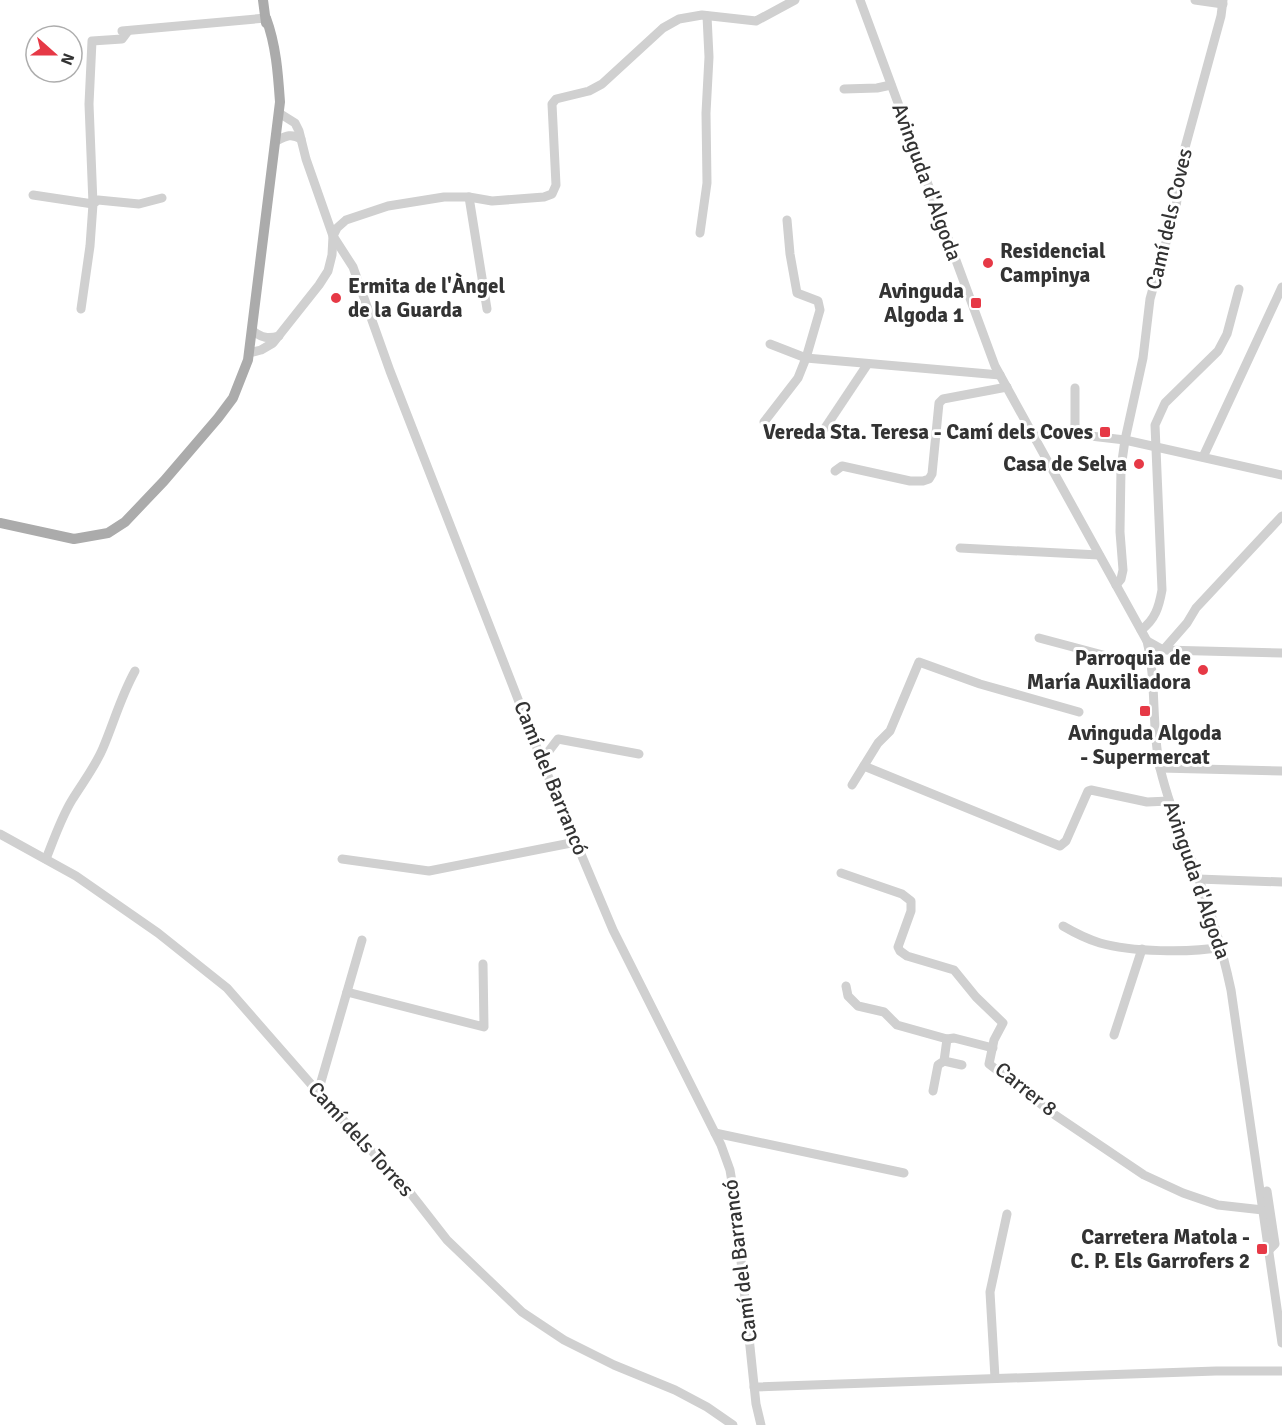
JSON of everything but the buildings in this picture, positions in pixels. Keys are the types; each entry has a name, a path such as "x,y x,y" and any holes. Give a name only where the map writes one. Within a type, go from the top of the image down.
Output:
{"main road":[{"path":"207,429 227,397 240,366 249,314 271,133 273,90 263,0"},
{"path":"0,523 74,539 108,533 125,522 164,481 233,398 255,343 276,141 281,121 278,69 272,34 266,18"},
{"path":"273,90 277,98 276,117 281,121"},
{"path":"264,194 267,189 274,129 281,121"},
{"path":"249,314 249,336 255,343"},
{"path":"227,397 235,388 255,343"}],"street":[{"path":"255,343 279,336 319,285 328,271 333,236 337,228 346,220 388,206 444,197 469,197 492,201 544,197 552,194 556,185 552,104 556,99 589,92 602,84 663,28 679,20 707,16 756,21 795,0"},
{"name":"Avinguda d'Algoda","path":"860,0 982,333 1000,375 1147,641 1152,663 1160,768 1169,801 1221,947 1231,990 1269,1250"},
{"path":"1196,0 1223,2"},
{"name":"Camí dels Coves","path":"1116,585 1121,579 1123,570 1119,489 1125,440 1143,358 1150,299 1176,207 1183,155 1223,2"},
{"path":"700,233 707,183 706,113 709,57 707,16"},
{"path":"81,309 93,204 89,104 92,41 122,39 125,31 266,18"},
{"path":"844,89 891,86"},
{"name":"Camí del Barrancó","path":"281,121 295,123 333,236 344,250 361,287 390,370 542,760 613,930 715,1133 729,1170 734,1194 754,1387 761,1425"},
{"path":"276,141 298,137"},
{"path":"33,195 93,204 98,200 139,204 162,198"},
{"path":"469,197 487,309"},
{"path":"764,422 798,378 806,358 820,305 818,301 797,293 787,220"},
{"path":"1203,457 1282,287"},
{"path":"1141,630 1154,617 1162,590 1155,425 1165,403 1218,351 1224,342 1239,289"},
{"path":"770,344 806,358 1000,375"},
{"path":"825,428 867,364"},
{"path":"835,471 842,466 923,482 932,474 939,403 943,399 1007,387"},
{"path":"1075,388 1075,433"},
{"path":"1034,437 1045,432 1075,433 1125,440 1282,475"},
{"path":"1152,663 1188,623 1196,608 1282,516"},
{"path":"960,548 1100,555"},
{"path":"1039,638 1118,658"},
{"path":"1147,641 1162,650 1282,653"},
{"path":"852,785 878,743 890,731 918,662 980,684 1079,712"},
{"path":"46,859 67,810 90,775 103,748 117,708 135,671"},
{"path":"542,760 558,739 639,754"},
{"path":"864,766 1060,846 1066,841 1088,791 1091,789 1147,802 1169,801"},
{"path":"1160,768 1282,771"},
{"name":"Camí dels Torres","path":"0,834 76,876 158,933 227,988 408,1190 447,1240 522,1312 564,1340 614,1365 675,1390 707,1407 733,1425"},
{"path":"342,859 429,871 576,842"},
{"name":"Carrer 8","path":"841,873 902,894 911,901 898,947 900,951 907,956 954,970 976,997 1003,1023 993,1048 990,1064 1007,1079 1055,1115 1144,1175 1218,1205 1263,1210"},
{"path":"1198,879 1282,882"},
{"path":"1063,926 1080,936 1102,944 1142,949 1205,950 1221,947"},
{"path":"318,1092 362,940"},
{"path":"1114,1035 1142,949"},
{"path":"347,992 484,1027 483,964"},
{"path":"846,986 848,996 858,1006 884,1012 897,1025 947,1039 954,1038 993,1048"},
{"path":"944,1061 947,1039"},
{"path":"933,1091 938,1065 944,1061 962,1065"},
{"path":"715,1133 904,1173"},
{"path":"1267,1191 1275,1244 1269,1250 1282,1343"},
{"path":"995,1378 990,1292 1006,1214"},
{"path":"754,1387 1216,1371 1282,1371"}],"place":[{"name":"Residencial Campinya","path":"988,263"},
{"name":"Ermita de l'Àngel de la Guarda","path":"336,298"},
{"name":"Avinguda Algoda 1","path":"976,303"},
{"name":"Vereda Sta. Teresa - Camí dels Coves","path":"1105,432"},
{"name":"Casa de Selva","path":"1139,464"},
{"name":"Parroquia de María Auxiliadora","path":"1203,670"},
{"name":"Avinguda Algoda - Supermercat","path":"1145,711"},
{"name":"Carretera Matola - C. P. Els Garrofers 2","path":"1262,1249"}]}
